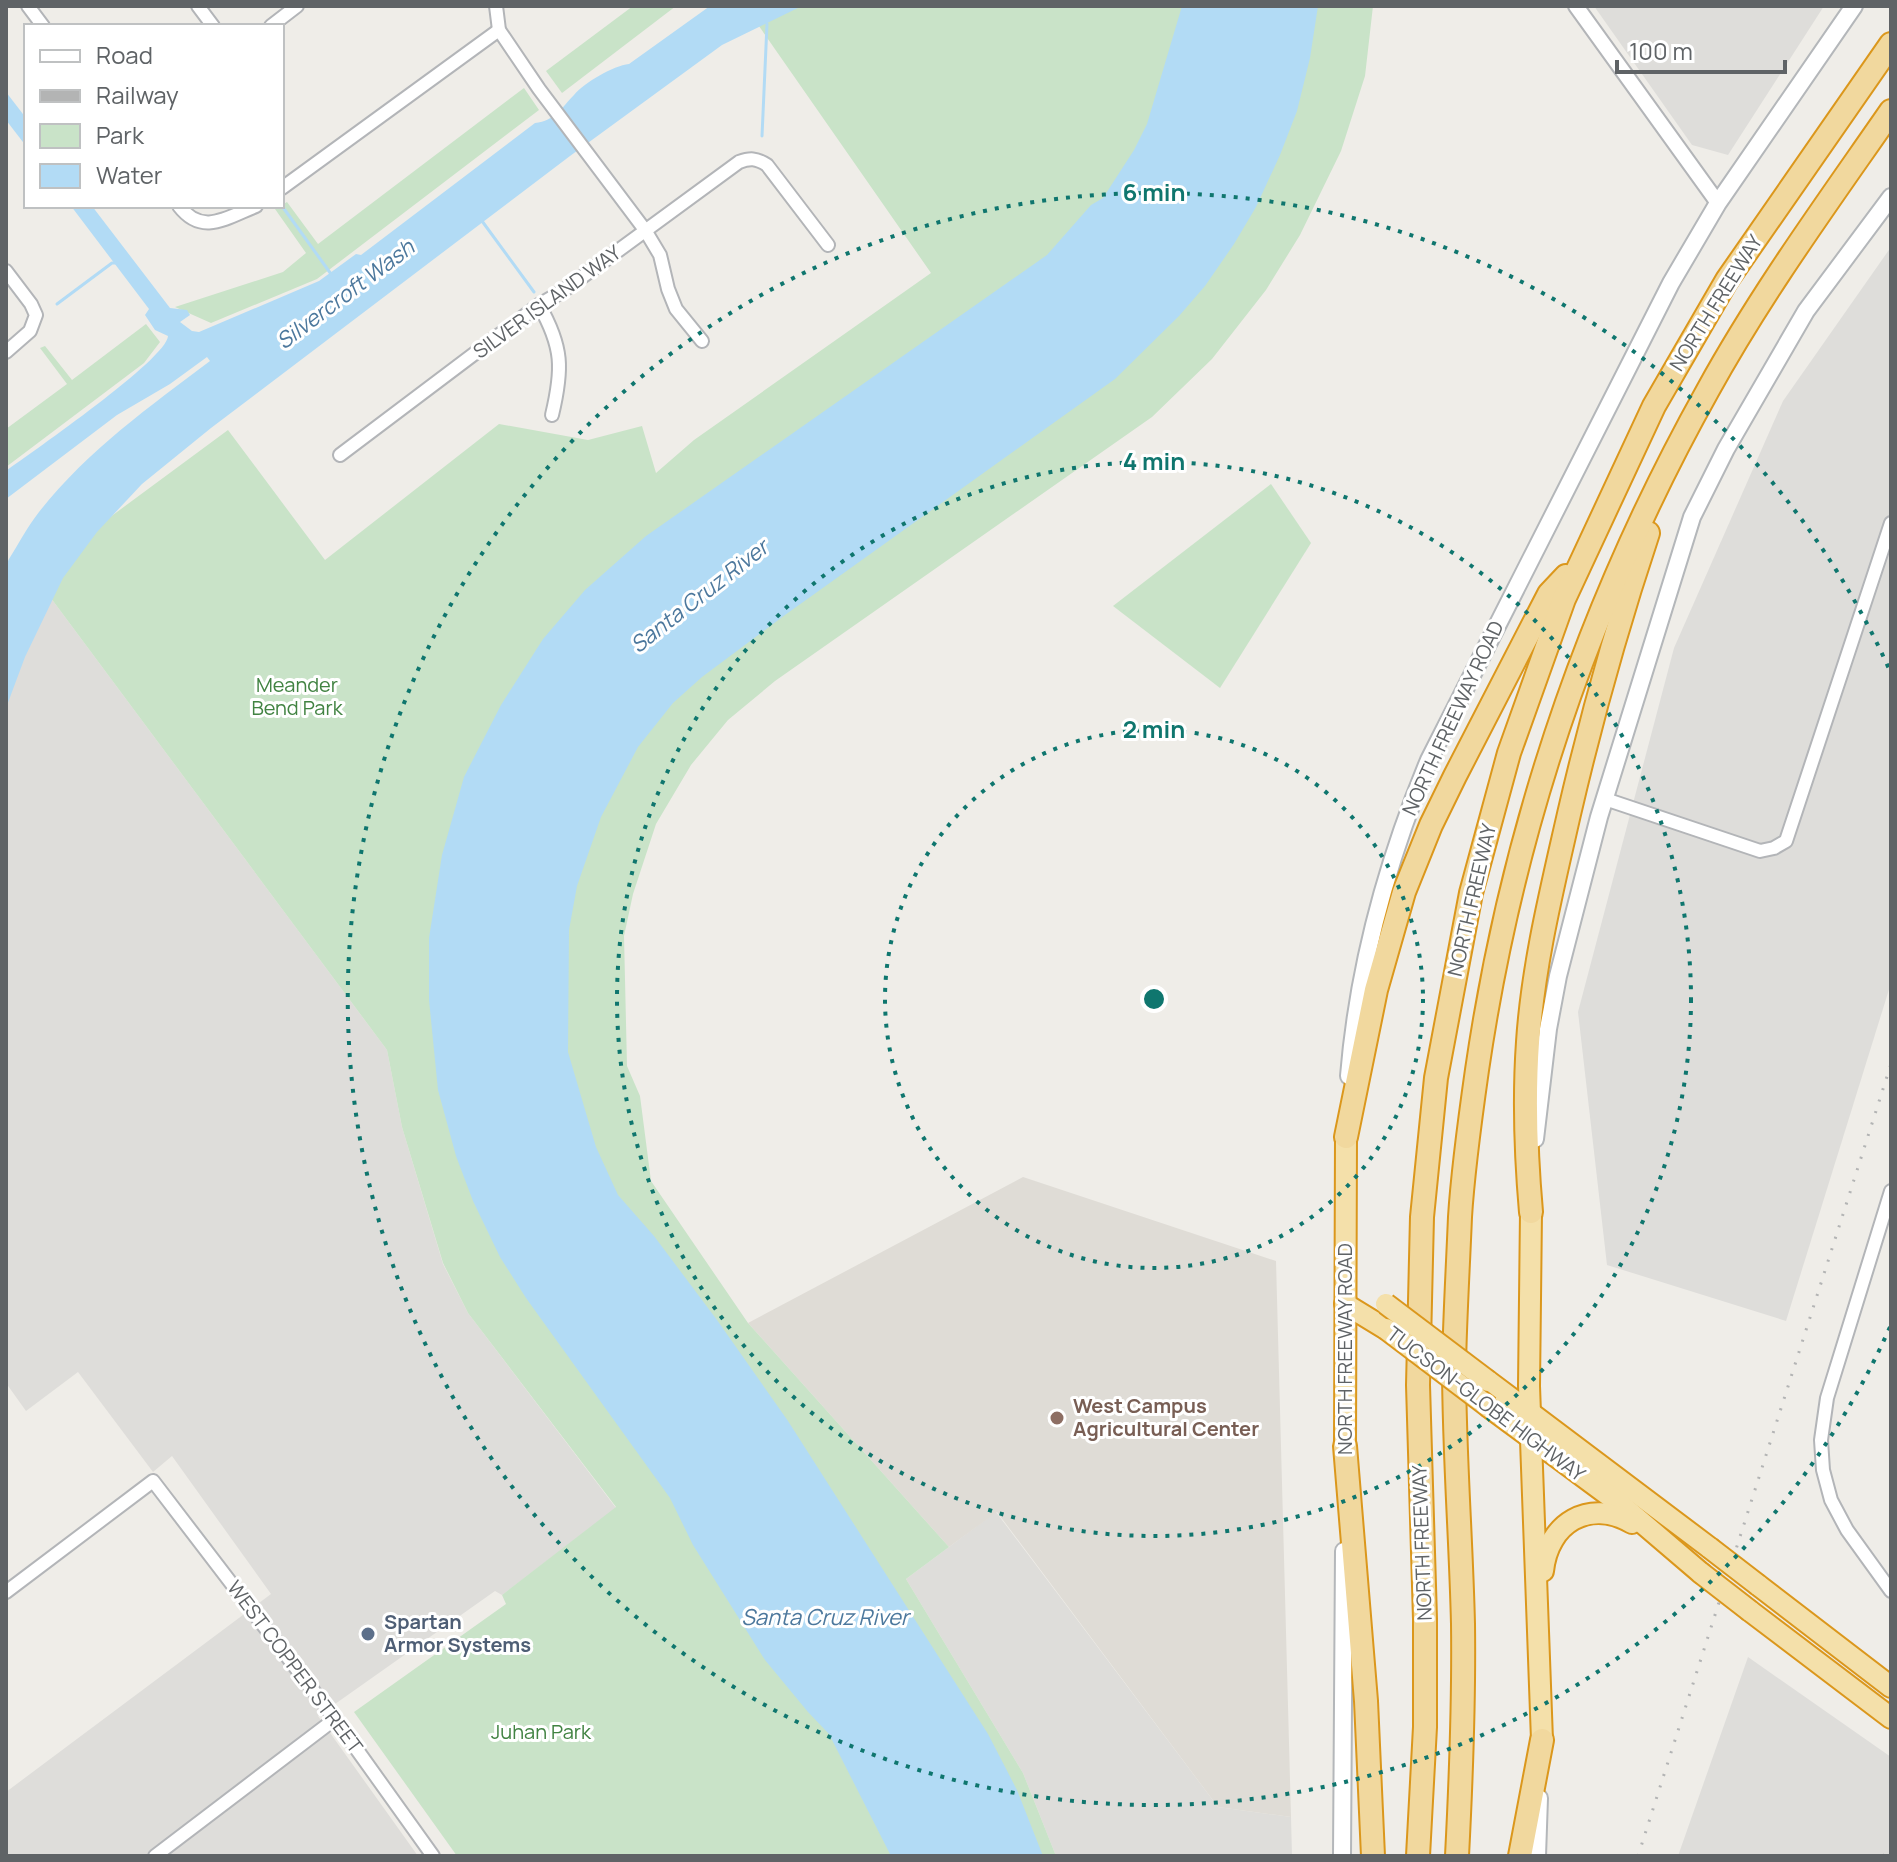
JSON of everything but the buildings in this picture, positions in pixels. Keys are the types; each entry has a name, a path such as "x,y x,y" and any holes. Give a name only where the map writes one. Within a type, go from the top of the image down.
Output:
{"highway":[{"path":"1789,189 1891,24"},
{"name":"NORTH FREEWAY","path":"1418,1856 1425,1727 1418,1385 1422,1217 1436,1078 1471,893 1509,753 1564,599 1654,406 1685,349 1789,189 1891,44"},
{"name":"NORTH FREEWAY","path":"1457,1856 1463,1626 1454,1368 1460,1212 1488,996 1508,900 1569,691 1612,584 1680,440 1740,335 1891,111"},
{"path":"1823,211 1891,125"},
{"path":"1520,1856 1542,1740 1531,1440 1531,1212 1525,1095 1528,1039 1542,941 1598,692 1628,592 1680,440"},
{"path":"1346,1137 1383,964 1404,892 1422,846 1549,594 1581,561"},
{"name":"NORTH FREEWAY ROAD","path":"1345,1446 1346,1137"},
{"name":"TUCSON-GLOBE HIGHWAY","path":"1345,1304 1386,1304 1891,1687"},
{"name":"TUCSON-GLOBE HIGHWAY","path":"1345,1304 1386,1329 1619,1503 1701,1573 1891,1718"},
{"path":"1345,1446 1366,1701 1373,1856"},
{"path":"1538,1633 1546,1554 1554,1536 1569,1522 1591,1513 1616,1515 1671,1549"}],"main road":[{"name":"NORTH FREEWAY ROAD","path":"1346,1137 1352,1052 1368,948 1388,871 1411,804 1456,703 1650,322 1718,203 1854,6"},
{"path":"1531,1212 1534,1147 1548,1029 1558,976 1605,799 1692,517 1726,449 1806,311 1891,197"},
{"name":"NORTH FREEWAY ROAD","path":"1342,1856 1345,1446"},
{"path":"1537,1856 1542,1740"}],"street":[{"path":"28,6 42,24"},
{"path":"198,6 212,24"},
{"path":"274,24 297,6"},
{"path":"496,6 499,30 645,230 660,255 676,309 702,341"},
{"path":"1576,6 1718,203"},
{"path":"284,187 499,30"},
{"name":"SILVER ISLAND WAY","path":"340,455 539,305 739,162 756,157 775,174 828,245"},
{"path":"181,208 195,224 217,221 251,208"},
{"path":"6,271 41,320 6,352"},
{"path":"539,305 552,329 561,367 552,415"},
{"path":"1605,799 1760,851 1786,841 1891,523"},
{"path":"1891,1191 1827,1398 1821,1440 1823,1470 1831,1500 1847,1530 1891,1591"},
{"name":"WEST COPPER STREET","path":"6,1592 153,1481 335,1719 433,1856"},
{"path":"155,1856 335,1719"}],"shaded area":[{"path":"1594,6 1824,6 1728,155 1692,145"},
{"path":"1891,247 1891,983 1786,1321 1607,1265 1578,1012 1674,648 1783,401"},
{"path":"33,574 387,1050 402,1127 443,1264 468,1313 616,1508 502,1595 495,1591 318,1716 418,1856 6,1856 6,1792 271,1594 172,1456 153,1472 78,1372 26,1411 6,1383 6,597"},
{"name":"West Campus Agricultural Center","path":"1023,1177 1276,1261 1291,1817 1218,1807 997,1512 949,1547 748,1323"},
{"path":"996,1512 1218,1807 1291,1817 1292,1856 1056,1856 1023,1773 906,1579"},
{"path":"1748,1657 1891,1757 1891,1856 1678,1856"}],"green space":[{"path":"633,6 676,6 562,93 546,71"},
{"path":"745,6 1373,6 1365,76 1341,151 1300,235 1266,290 1212,359 1152,417 775,681 728,720 691,765 656,824 633,894 624,936 627,1066 640,1096 651,1181 748,1323 949,1547 906,1579 1023,1773 1056,1856 457,1856 354,1712 506,1604 502,1595 616,1507 468,1313 443,1263 402,1127 387,1050 33,574 228,430 325,560 499,424 588,440 642,426 656,473 694,440 931,273"},
{"path":"524,88 539,110 317,279 211,323 175,307 283,272 306,253 275,209 284,208 287,202 318,244"},
{"path":"146,324 160,342 144,363 6,467 6,429 67,384 40,348 45,346 72,380"},
{"path":"1271,484 1311,543 1220,688 1113,606"}],"water":[{"name":"Silvercroft Wash","path":"710,6 802,6 722,45 570,156 211,428 142,484 97,532 63,578 25,657 6,708 6,565 9,559 39,512 77,469 164,395 210,361 207,357 170,384 117,415 6,499 6,471 123,384 162,348 168,336 155,330 145,315 149,309 73,208 94,208 170,308 187,310 190,315 180,322 199,332 319,281 356,254 361,255 535,123 553,116 585,85 607,71 629,64"},
{"name":"Santa Cruz River","path":"1182,6 1318,6 1297,111 1256,207 1234,244 1205,286 1179,316 1115,379 785,615 702,677 673,703 638,747 601,817 577,886 569,930 568,1052 596,1147 618,1195 654,1236 788,1421 988,1734 1017,1790 1043,1856 891,1856 829,1734 765,1660 693,1545 670,1498 526,1298 500,1257 473,1201 456,1156 438,1090 429,1000 429,938 442,855 464,777 501,705 543,639 585,590 646,536 1047,255 1091,205 1103,198 1147,124"},
{"path":"6,92 24,115 24,143 6,120"}],"waterway":[{"path":"762,136 767,24"},
{"path":"283,208 331,274"},
{"path":"482,221 534,292"},
{"path":"57,304 116,263"}],"railway":[{"path":"1638,1856 1891,1064"},
{"path":"1883,1856 1891,1850"}],"place":[{"name":"West Campus Agricultural Center","path":"1057,1418"},
{"name":"Spartan Armor Systems","path":"368,1634"}],"park label":[{"name":"Meander Bend Park","path":"297,696"},
{"name":"Juhan Park","path":"541,1732"}]}
